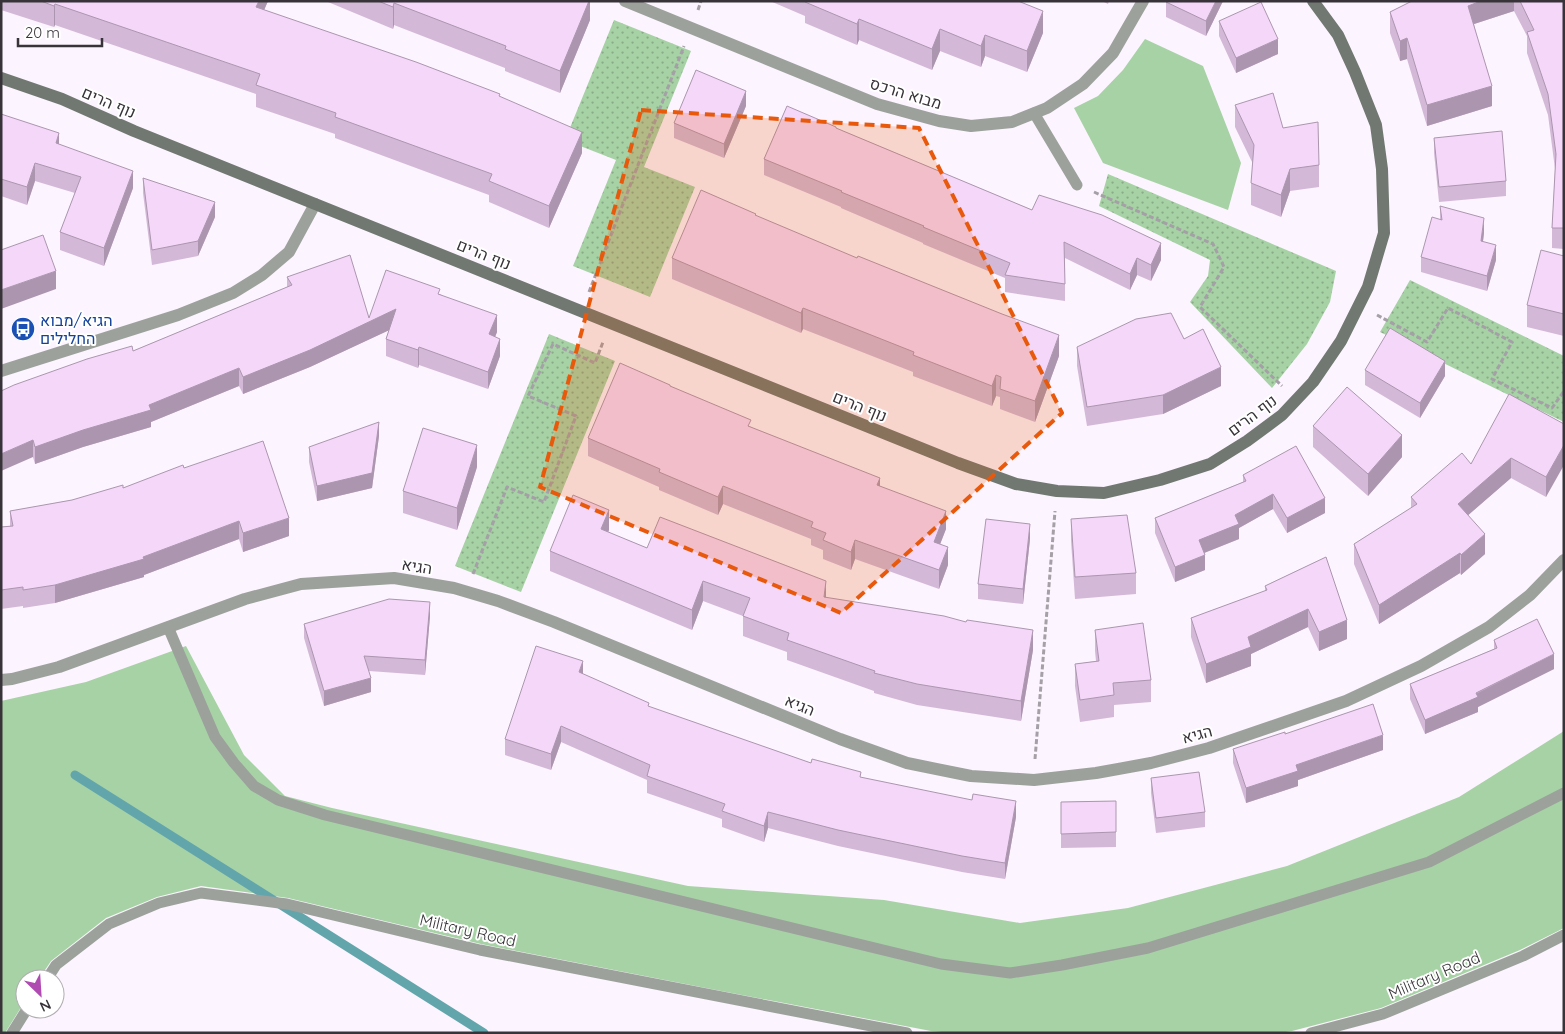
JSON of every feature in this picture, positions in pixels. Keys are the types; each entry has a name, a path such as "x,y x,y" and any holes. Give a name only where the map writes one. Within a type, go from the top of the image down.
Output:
{"street":[{"name":"מבוא הרכס","path":"625,1 877,104 939,121 971,126 1012,122 1047,108 1082,84 1113,53 1143,1"},
{"name":"נוף הרים","path":"1,78 62,99 134,131 958,463 1016,484 1057,491 1104,493 1160,480 1210,464 1248,441 1282,415 1314,382 1341,341 1368,286 1384,233 1382,169 1376,125 1338,35 1314,1"},
{"path":"1,371 178,315 233,293 262,275 289,252 315,204"},
{"name":"הגיא","path":"1,680 59,667 245,599 301,584 394,578 454,588 554,622 840,739 907,763 971,776 1034,780 1096,773 1209,748 1346,701 1421,666 1489,627 1530,595 1564,560"}],"lane":[{"path":"1034,113 1077,185"},
{"path":"168,627 215,737 254,786 278,800 325,815 941,964 1010,973 1148,948 1429,862 1564,793"},
{"name":"Military Road","path":"53,969 56,965 110,924 160,903 201,892 287,904 480,950 907,1033"},
{"name":"Military Road","path":"1311,1033 1383,1014 1522,956 1564,935"},
{"path":"12,1033 21,1019"}],"path":[{"path":"581,311 702,1"},
{"path":"1077,185 1213,244 1224,267 1200,307 1297,400"},
{"path":"1359,305 1427,342 1448,308 1512,342 1492,379 1552,408 1564,391"},
{"path":"466,592 508,487 544,502 576,416 528,396 553,344 595,362 612,323"},
{"path":"1034,780 1057,491"}],"highlighted area":[{"path":"641,110 919,128 1062,413 841,613 540,487"}],"green space":[{"path":"614,20 691,51 644,167 695,187 650,297 573,266 616,160 565,140"},
{"path":"1145,39 1203,66 1241,163 1228,210 1103,163 1074,108 1098,96 1123,70"},
{"path":"1108,174 1336,271 1330,302 1307,344 1272,388 1190,302 1208,276 1210,260 1099,206"},
{"path":"1410,280 1564,356 1564,422 1380,332"},
{"path":"549,334 615,361 521,592 455,566"},
{"path":"186,646 244,755 285,796 688,886 884,900 1020,923 1128,908 1287,866 1459,797 1564,731 1564,928 1520,950 1381,1008 1292,1031 1279,1033 954,1033 931,1031 481,944 288,898 201,886 157,897 106,918 51,961 46,969 15,969 15,1017 5,1033 1,1033 1,701 86,682"}],"building":[{"path":"41,1 259,1 256,7 416,62 500,94 499,96 582,132 549,206 489,181 492,174 335,117 336,113 256,85 260,74 55,4 54,6"},
{"path":"378,1 589,1 560,71 505,49 506,46 394,3 393,7"},
{"path":"805,1 1018,1 1043,11 1027,51 985,35 981,46 940,29 932,49 859,19 857,24"},
{"path":"1166,1 1216,1 1206,21"},
{"path":"1412,1 1481,1 1468,6 1492,86 1427,105 1407,38 1400,41 1390,12"},
{"path":"1520,1 1564,1 1564,228 1552,228 1556,154 1548,94 1527,32 1534,30"},
{"path":"1261,2 1278,39 1236,58 1219,21"},
{"path":"696,70 746,91 724,144 674,123"},
{"path":"1273,93 1283,128 1318,122 1319,165 1290,169 1281,195 1251,183 1254,145 1235,105"},
{"path":"787,106 1032,210 1039,195 1102,215 1161,243 1151,265 1137,258 1130,274 1064,242 1065,284 1005,275 1010,263 764,159"},
{"path":"1,114 59,133 56,143 133,171 104,248 60,232 81,177 35,163 27,187 1,179"},
{"path":"1502,131 1506,181 1439,187 1434,138"},
{"path":"143,178 215,202 198,241 152,250"},
{"path":"701,190 857,258 858,256 1059,335 1035,401 1000,389 1001,377 996,375 992,386 913,355 914,352 803,308 801,313 672,258"},
{"path":"1440,206 1484,218 1481,241 1496,245 1487,276 1421,257 1432,217 1442,220"},
{"path":"43,235 56,271 1,290 1,250"},
{"path":"1541,250 1564,256 1564,314 1527,305"},
{"path":"350,255 369,318 386,270 440,289 438,294 497,315 489,334 500,339 488,372 419,347 418,350 386,339 396,309 310,350 243,377 239,368 149,405 151,410 83,430 35,447 33,440 1,454 1,391 87,359 132,346 133,351 292,285 287,277"},
{"path":"1171,313 1184,339 1203,329 1221,367 1163,395 1087,407 1077,347 1136,319"},
{"path":"1390,328 1445,361 1420,403 1365,370"},
{"path":"620,363 751,420 748,426 880,478 877,485 946,511 934,542 948,547 939,570 855,540 851,552 823,540 826,533 811,527 813,522 723,486 718,497 659,472 660,469 588,438"},
{"path":"1347,387 1402,435 1368,474 1313,426"},
{"path":"1509,394 1564,424 1564,445 1546,477 1511,458 1458,504 1485,534 1461,555 1460,553 1379,605 1354,544 1417,504 1411,497 1462,453 1471,464"},
{"path":"379,422 372,473 317,486 309,447"},
{"path":"423,428 477,445 457,508 403,491"},
{"path":"263,441 289,518 243,533 239,521 143,557 144,559 55,585 23,590 23,587 1,590 1,527 13,526 10,511 72,500 123,485 123,488 183,465 184,468"},
{"path":"1296,446 1325,498 1287,518 1273,494 1235,515 1239,524 1199,540 1205,555 1175,567 1155,518 1246,481 1243,475"},
{"path":"573,495 609,510 601,529 647,548 660,517 826,581 824,597 944,616 966,622 967,620 1033,630 1021,701 917,684 874,673 875,671 787,640 789,633 743,616 750,598 703,581 692,610 550,551"},
{"path":"1127,515 1136,573 1075,577 1071,519"},
{"path":"986,519 1030,524 1023,589 978,584"},
{"path":"1326,557 1347,620 1319,632 1308,609 1248,637 1251,647 1206,664 1191,618 1267,590 1265,586"},
{"path":"389,599 430,602 425,660 364,656 371,678 324,691 304,624"},
{"path":"1537,619 1554,654 1476,693 1478,697 1425,720 1410,684 1497,648 1494,640"},
{"path":"1143,623 1151,680 1113,683 1114,695 1080,700 1075,664 1099,661 1095,630"},
{"path":"536,646 583,661 579,672 649,703 648,706 811,763 812,759 861,772 860,777 972,800 973,794 1016,801 1005,863 838,830 768,812 764,826 722,811 725,804 647,776 650,765 561,726 551,754 505,739"},
{"path":"1373,704 1383,735 1296,765 1298,771 1246,788 1233,749 1285,732 1285,734"},
{"path":"1199,772 1205,812 1156,818 1151,778"},
{"path":"1116,801 1116,832 1061,834 1061,802"}],"waterway":[{"path":"75,775 484,1033"}],"place":[{"name":"הגיא/מבוא החלילים","path":"23,329"}]}
